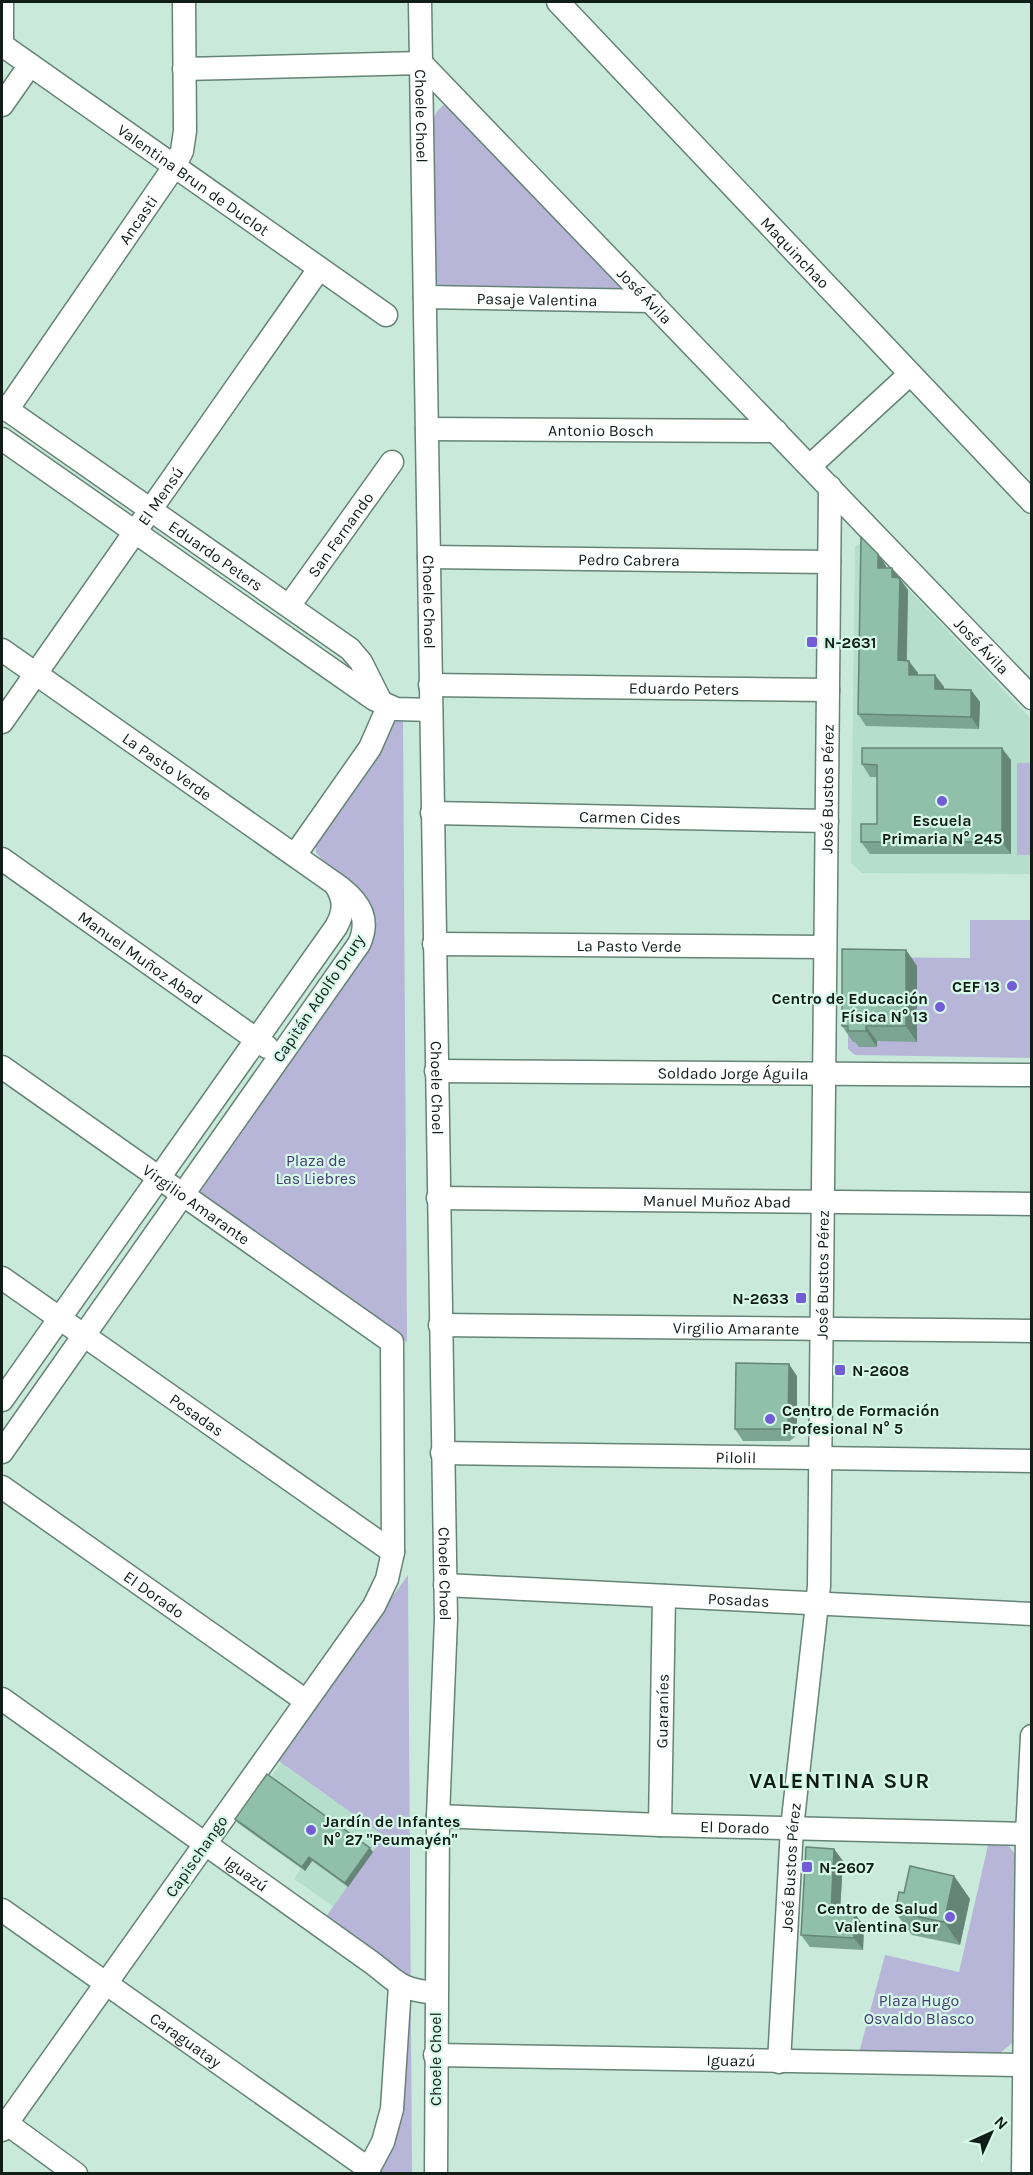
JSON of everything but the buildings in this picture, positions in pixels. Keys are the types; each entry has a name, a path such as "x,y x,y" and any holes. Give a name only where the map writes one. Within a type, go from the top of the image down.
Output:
{"street":[{"path":"2,2 2,45"},
{"name":"Ancasti","path":"4,408 174,167 184,141 184,2"},
{"name":"Choele Choel","path":"420,2 445,1585 435,1993 436,2174"},
{"name":"Maquinchao","path":"558,2 1032,502"},
{"name":"Valentina Brun de Duclot","path":"2,45 386,315"},
{"path":"184,69 421,63"},
{"name":"José Ávila","path":"421,63 1032,698"},
{"path":"2,105 30,65"},
{"name":"El Mensú","path":"2,722 320,269"},
{"name":"Pasaje Valentina","path":"425,297 651,301"},
{"path":"810,466 910,374"},
{"name":"Eduardo Peters","path":"4,408 356,655 385,705"},
{"name":"Antonio Bosch","path":"426,429 776,431"},
{"name":"Eduardo Peters","path":"2,439 385,705 403,710 431,710"},
{"name":"San Fernando","path":"289,606 392,462"},
{"name":"José Bustos Pérez","path":"779,2061 792,1828 818,1603 830,487"},
{"name":"Pedro Cabrera","path":"429,557 829,562"},
{"name":"La Pasto Verde","path":"2,650 334,883"},
{"name":"Eduardo Peters","path":"430,685 828,690"},
{"path":"295,855 370,748 385,705"},
{"name":"Carmen Cides","path":"432,813 827,821"},
{"name":"Manuel Muñoz Abad","path":"2,859 280,1056"},
{"name":"Capitán Adolfo Drury","path":"2,1400 341,918 343,900 334,883"},
{"name":"Capitán Adolfo Drury","path":"2,1452 363,935 365,918 361,909 349,894 334,883"},
{"name":"La Pasto Verde","path":"434,944 825,947"},
{"name":"Virgilio Amarante","path":"2,1068 392,1342 393,1552"},
{"name":"Soldado Jorge Águila","path":"436,1071 1032,1075"},
{"name":"Manuel Muñoz Abad","path":"438,1198 1032,1204"},
{"name":"Posadas","path":"2,1278 393,1552"},
{"name":"Virgilio Amarante","path":"440,1325 1032,1331"},
{"name":"Pilolil","path":"442,1453 1032,1461"},
{"name":"El Dorado","path":"2,1487 306,1701"},
{"name":"Capischango","path":"3,2125 374,1606 387,1580 393,1552"},
{"name":"Posadas","path":"445,1585 1032,1614"},
{"name":"Guaraníes","path":"660,1825 664,1596"},
{"name":"Iguazú","path":"2,1700 371,1962 400,1986 408,1990 435,1993"},
{"path":"1023,2174 1032,1736"},
{"name":"El Dorado","path":"438,1816 660,1825 1029,1834"},
{"name":"Caraguatay","path":"2,1910 368,2171"},
{"path":"368,2171 383,2142 392,2109 400,1986"},
{"name":"Iguazú","path":"435,2055 1024,2065"},
{"path":"3,2125 76,2174"}],"shaded area":[{"path":"864,542 1031,719 1031,874 862,873 851,863 855,546"},
{"name":"Jardín de Infantes N° 27 \"Peumayén\"","path":"281,1763 384,1836 334,1907 294,1879 301,1868 238,1823"}],"green space":[{"path":"445,104 626,291 441,289 432,277 433,119"},
{"name":"Plaza de Las Liebres","path":"403,720 407,1342 210,1203 198,1189 365,945 324,862 316,852 316,841 393,722"},
{"path":"1017,763 1031,763 1031,855 1017,855"},
{"name":"Centro de Educación Física N° 13","path":"970,920 1031,920 1031,1058 855,1055 848,1049 848,965 854,957 970,958"},
{"path":"408,1575 412,2173 376,2173 402,2003 325,1918 384,1836 276,1759"},
{"name":"Plaza Hugo Osvaldo Blasco","path":"989,1841 1007,1844 1016,1855 1012,2043 999,2054 859,2053 885,1955 959,1972"}],"place":[{"name":"N-2631","path":"812,642"},
{"name":"Escuela Primaria N° 245","path":"942,801"},
{"name":"CEF 13","path":"1012,986"},
{"name":"Centro de Educación Física N° 13","path":"940,1007"},
{"name":"N-2633","path":"801,1298"},
{"name":"N-2608","path":"840,1370"},
{"name":"Centro de Formación Profesional N° 5","path":"770,1419"},
{"name":"Jardín de Infantes N° 27 \"Peumayén\"","path":"311,1830"},
{"name":"N-2607","path":"807,1867"},
{"name":"Centro de Salud Valentina Sur","path":"950,1917"}],"district":[{"name":"VALENTINA SUR","path":"840,1780"}]}
